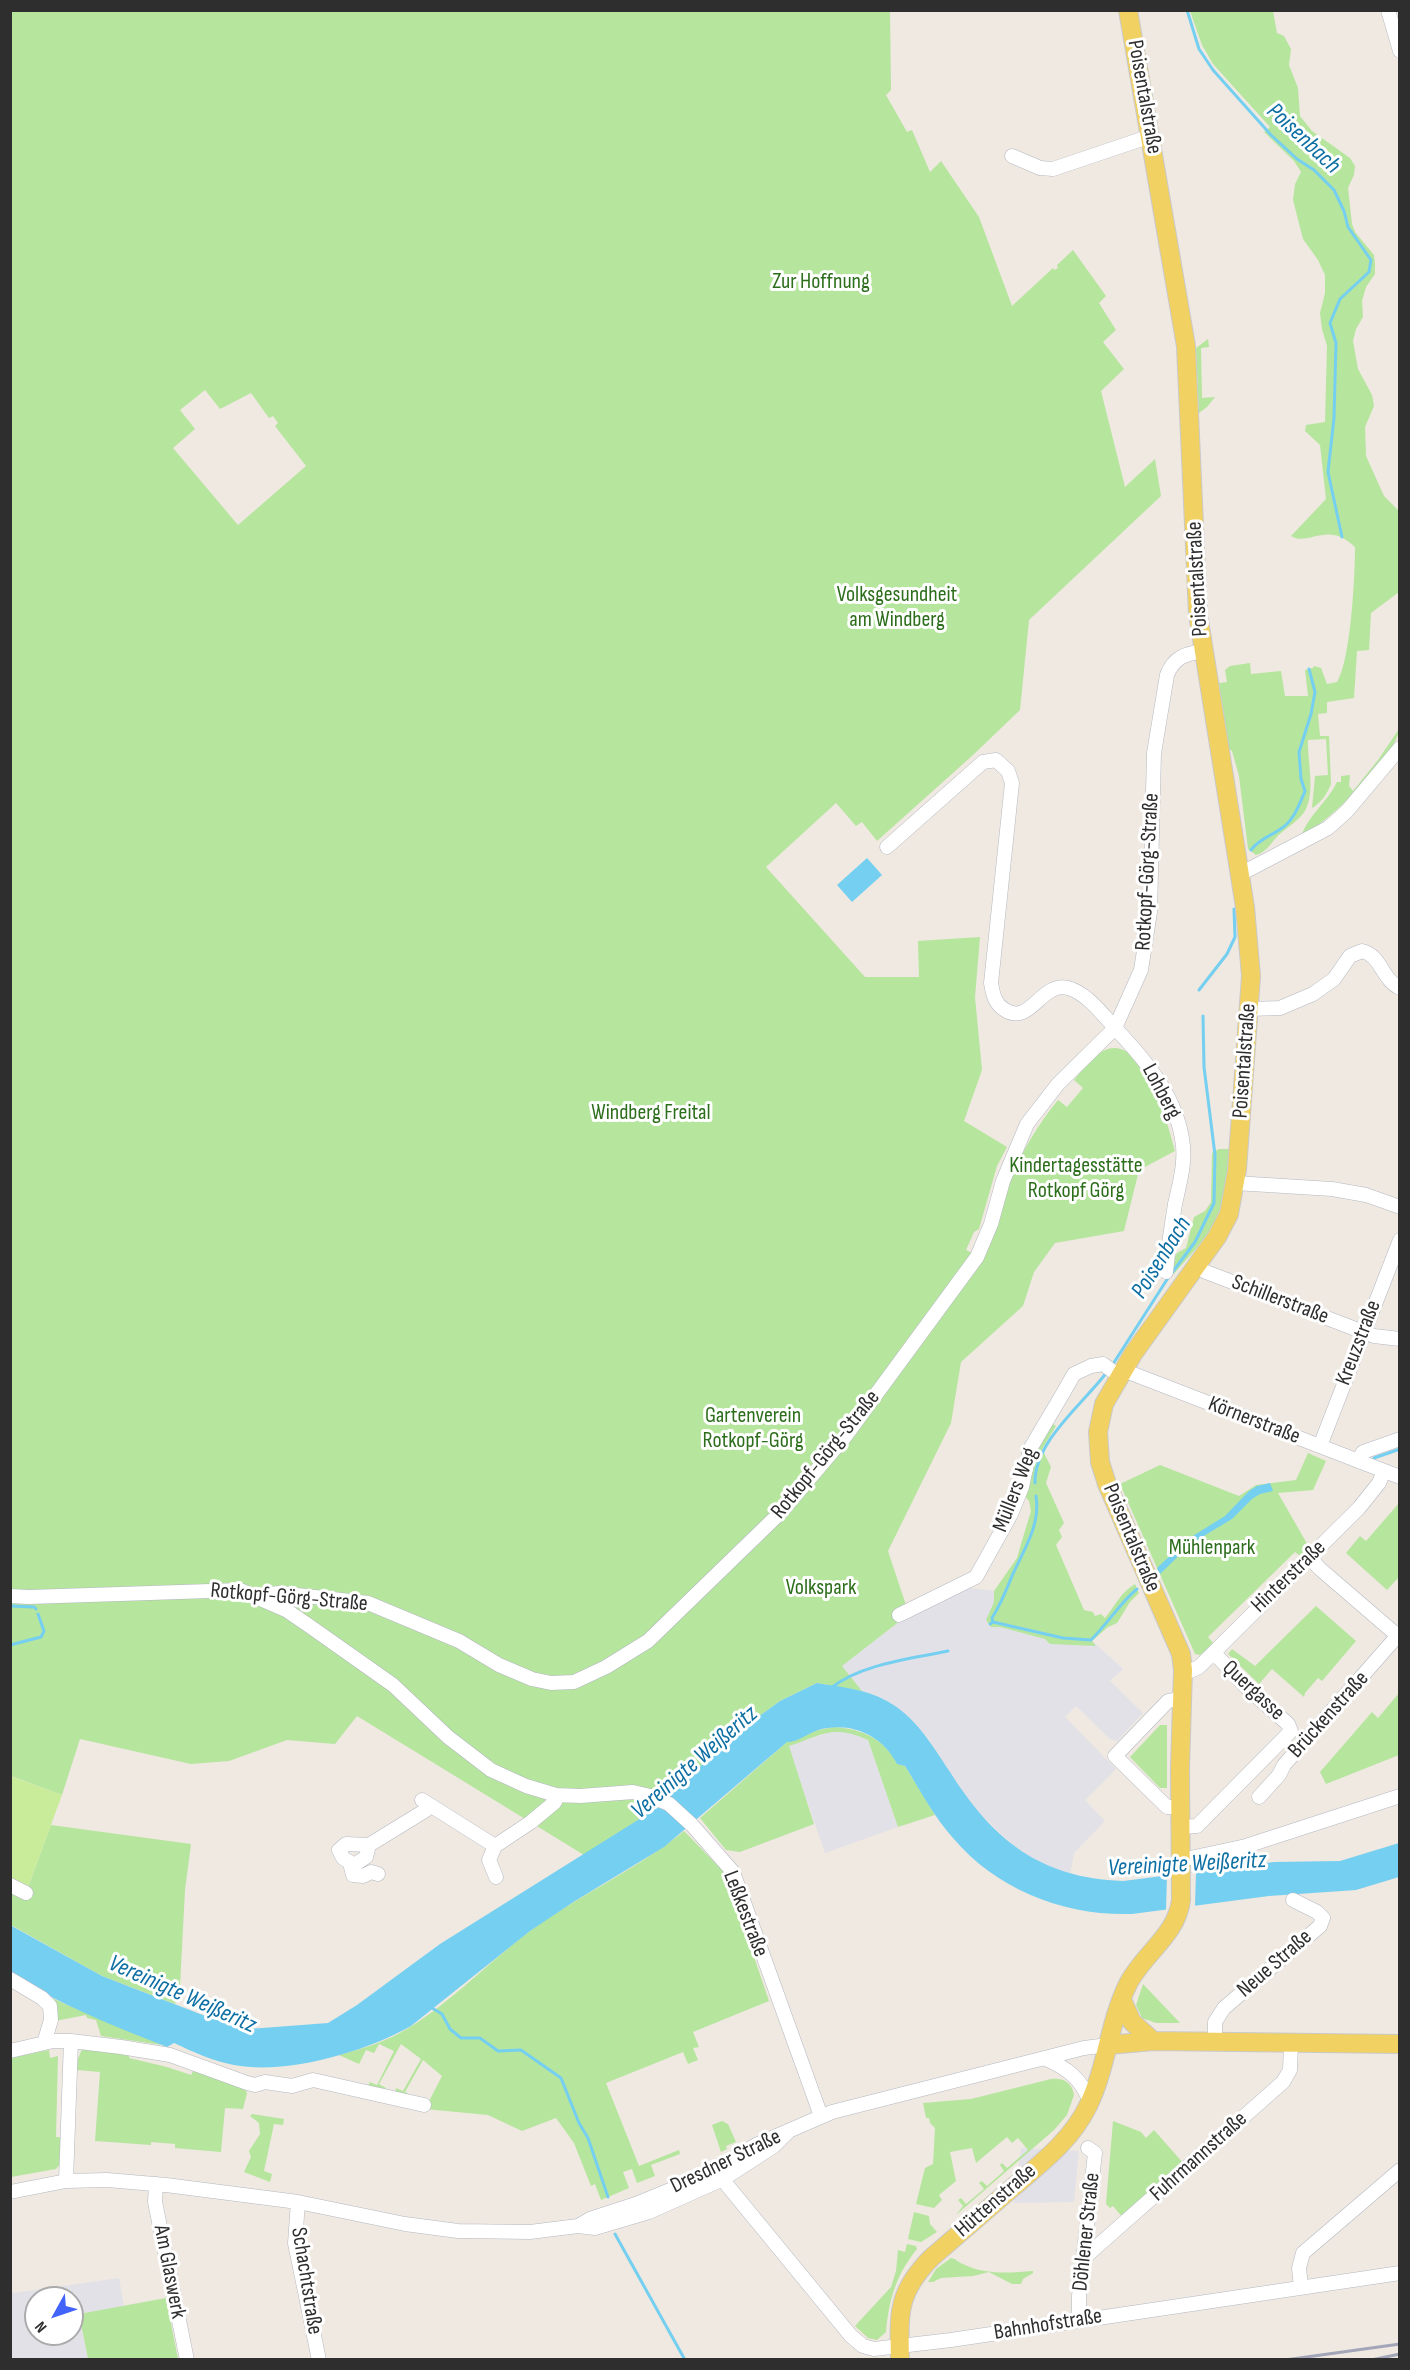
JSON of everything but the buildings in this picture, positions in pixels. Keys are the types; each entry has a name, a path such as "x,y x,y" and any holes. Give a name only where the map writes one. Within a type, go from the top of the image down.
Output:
{"main road":[{"name":"Poisentalstraße","path":"1108,2045 1133,1974 1170,1929 1180,1909 1183,1670 1181,1653 1117,1508 1100,1462 1098,1432 1100,1417 1115,1371 1217,1237 1229,1214 1235,1183 1249,1009 1249,947 1240,872 1198,614 1186,346 1128,10"},
{"path":"1122,2000 1132,2022 1153,2041"},
{"path":"1108,2045 1153,2041 1400,2044"},
{"name":"Hüttenstraße","path":"900,2353 900,2311 906,2289 931,2258 1065,2140 1077,2126 1101,2075 1108,2045"}],"street":[{"path":"1388,10 1400,51"},
{"path":"1012,156 1040,168 1053,169 1150,136"},
{"name":"Rotkopf-Görg-Straße","path":"10,1596 29,1598 240,1590 266,1600 270,1594 279,1593 368,1603 459,1641 499,1665 532,1679 551,1683 574,1682 606,1667 648,1641 782,1511 844,1438 977,1257 991,1224 1003,1181 1027,1124 1058,1084 1115,1028 1145,955 1150,912 1154,753 1166,679 1171,666 1178,657 1203,651"},
{"path":"1240,872 1328,828 1347,811 1400,748"},
{"name":"Lohberg","path":"887,847 983,762 996,760 1008,771 1012,783 991,983 994,997 999,1007 1010,1013 1019,1014 1028,1010 1053,989 1070,988 1107,1017 1154,1072 1175,1111 1184,1146 1166,1272"},
{"path":"1249,1009 1280,1008 1313,994 1334,979 1350,956 1362,951 1373,955 1388,978 1400,988"},
{"path":"1235,1183 1332,1189 1366,1195 1400,1207"},
{"name":"Kreuzstraße","path":"1320,1446 1400,1240"},
{"name":"Schillerstraße","path":"1196,1265 1206,1272 1363,1332 1378,1337 1400,1339"},
{"name":"Müllers Weg","path":"899,1615 976,1577 1011,1514 1022,1487 1030,1449 1074,1374 1091,1366 1103,1364 1115,1371"},
{"name":"Körnerstraße","path":"1115,1371 1400,1477"},
{"path":"1358,1461 1363,1452 1400,1439"},
{"name":"Hinterstraße","path":"1183,1670 1190,1671 1199,1667 1359,1508 1379,1483 1384,1471"},
{"path":"1310,1557 1319,1568 1399,1635"},
{"name":"Leßkestraße","path":"266,1600 301,1620 393,1685 448,1737 491,1770 526,1786 556,1795 580,1796 633,1792 662,1800 678,1811 733,1872 821,2116"},
{"name":"Brückenstraße","path":"1259,1797 1279,1775 1284,1765 1399,1635"},
{"name":"Quergasse","path":"1210,1656 1218,1658 1246,1687 1288,1724 1291,1731"},
{"path":"1180,1807 1167,1807 1115,1756 1168,1701 1183,1698"},
{"name":"Brückenstraße","path":"1180,1827 1197,1826 1291,1731"},
{"path":"496,1877 489,1860 495,1846 547,1809 555,1802 556,1795"},
{"path":"1181,1867 1400,1796"},
{"path":"354,1865 343,1858 339,1850 346,1845 369,1845 426,1810 426,1803 495,1846"},
{"path":"369,1845 366,1857 351,1867 352,1875 363,1876 371,1872 378,1874"},
{"path":"10,1885 26,1893"},
{"name":"Neue Straße","path":"1215,2042 1215,2022 1224,2008 1320,1926 1323,1918 1317,1912 1293,1900"},
{"path":"10,1979 42,1998 50,2006 51,2020 44,2043"},
{"path":"66,2181 70,2041"},
{"path":"10,2051 44,2043 70,2041 170,2055 255,2085 265,2082 292,2086 313,2080 424,2105"},
{"name":"Fuhrmannstraße","path":"1084,2258 1283,2082 1290,2070 1291,2043"},
{"name":"Dresdner Straße","path":"10,2192 66,2181 107,2180 298,2202 450,2231 530,2232 578,2226 590,2219 721,2174 756,2145 821,2116 851,2106 1084,2048 1108,2045"},
{"path":"1044,2058 1072,2073 1084,2088 1090,2102"},
{"name":"Döhlener Straße","path":"1079,2320 1079,2296 1095,2153 1088,2148"},
{"path":"1301,2287 1299,2268 1303,2253 1400,2170"},
{"name":"Bahnhofstraße","path":"721,2174 857,2342 875,2349 900,2353 1079,2320 1400,2273"},
{"name":"Am Glaswerk","path":"156,2184 155,2202 188,2360"},
{"name":"Schachtstraße","path":"298,2202 295,2243 319,2360"}],"shaded area":[{"path":"963,1587 994,1591 994,1602 1086,1635 1123,1669 1110,1681 1143,1713 1117,1741 1110,1739 1076,1706 1065,1717 1116,1769 1085,1800 1105,1821 1074,1853 1070,1875 1024,1854 1001,1834 967,1800 928,1738 887,1701 862,1691 842,1666 909,1614"},
{"path":"836,1730 852,1732 868,1740 898,1827 825,1853 788,1746"},
{"path":"1021,2148 1079,2151 1074,2202 1014,2203"},
{"path":"119,2278 124,2307 84,2313 84,2286 63,2286"},
{"path":"10,2291 14,2293 24,2292 24,2346 84,2346 84,2339 88,2359 11,2359"}],"green space":[{"path":"10,11 890,11 891,90 886,95 907,132 912,130 930,172 941,161 979,217 1012,306 1053,268 1054,270 1058,268 1057,265 1073,250 1106,296 1099,303 1116,330 1103,342 1124,369 1101,391 1125,487 1155,459 1161,496 1029,620 1020,710 973,755 877,841 862,822 856,826 836,803 766,867 865,977 919,977 918,941 980,937 975,997 982,1070 964,1121 1007,1147 997,1166 979,1229 974,1232 966,1250 981,1257 1012,1175 1032,1137 1058,1100 1067,1107 1083,1088 1074,1080 1089,1062 1103,1051 1121,1049 1133,1056 1143,1069 1161,1105 1175,1151 1139,1170 1124,1231 1055,1243 1034,1272 1023,1306 961,1362 951,1423 888,1551 909,1614 842,1666 862,1691 817,1683 780,1701 743,1728 675,1789 668,1792 657,1808 584,1855 357,1716 335,1744 287,1740 229,1761 191,1764 80,1739 62,1795 11,1776","holes":["205,390 220,409 251,393 269,418 273,416 278,423 275,426 306,466 238,525 173,448 195,429 180,410"]},
{"path":"1190,11 1273,11 1277,33 1284,36 1291,49 1289,65 1298,88 1300,116 1312,131 1350,158 1355,166 1348,188 1352,224 1355,232 1374,255 1375,264 1375,274 1366,287 1362,301 1363,317 1356,329 1353,341 1358,369 1372,395 1374,406 1365,427 1366,456 1384,496 1399,511 1399,592 1371,613 1369,650 1357,651 1354,698 1327,702 1327,713 1318,714 1320,736 1329,736 1331,784 1323,798 1312,808 1315,776 1328,775 1326,739 1308,740 1311,785 1305,811 1267,849 1256,855 1248,849 1239,776 1232,751 1229,749 1219,683 1227,682 1225,670 1230,666 1250,663 1251,674 1281,671 1285,696 1308,696 1305,670 1314,666 1321,668 1327,684 1337,682 1346,656 1349,637 1355,547 1336,535 1305,539 1291,536 1326,499 1320,445 1305,431 1306,425 1325,422 1327,346 1320,313 1325,293 1325,275 1318,260 1303,239 1293,200 1295,184 1301,172 1294,161 1264,132 1270,127 1213,64 1202,45"},
{"path":"1208,339 1209,347 1201,348 1202,398 1215,397 1199,413 1196,348"},
{"path":"1399,729 1396,740 1387,754 1359,788 1327,818 1302,834 1337,782 1341,782 1341,776 1350,775 1349,786 1353,791"},
{"path":"1219,1149 1229,1149 1226,1184 1220,1211 1207,1234 1173,1275 1168,1271 1177,1253 1186,1248 1194,1217 1205,1211 1211,1202 1212,1153"},
{"path":"1050,1422 1056,1426 1042,1449 1051,1467 1046,1483 1064,1523 1059,1530 1062,1537 1056,1545 1084,1610 1093,1612 1095,1616 1101,1614 1105,1618 1130,1587 1135,1584 1139,1593 1130,1602 1117,1623 1108,1627 1092,1641 1096,1646 1050,1644 1045,1639 1000,1627 991,1627 986,1620 994,1602 994,1591 1017,1558 1031,1511 1029,1501 1023,1494 1032,1449"},
{"name":"Mühlenpark","path":"1308,1453 1326,1461 1313,1490 1278,1493 1309,1547 1300,1556 1295,1552 1208,1637 1214,1644 1200,1655 1195,1654 1120,1484 1160,1465 1239,1496 1256,1485 1296,1480"},
{"path":"1399,1503 1399,1577 1387,1590 1346,1553 1360,1536 1366,1541"},
{"path":"1316,1606 1356,1641 1322,1681 1318,1678 1304,1697 1272,1669 1259,1684 1228,1654 1232,1649 1255,1666"},
{"path":"1399,1693 1399,1755 1326,1784 1320,1772 1372,1712 1378,1718"},
{"path":"1160,1725 1167,1725 1167,1788 1160,1788 1130,1757"},
{"path":"835,1727 863,1733 886,1748 897,1763 905,1766 935,1815 898,1827 868,1740 846,1733 828,1733 789,1746 814,1824 740,1852 726,1850 700,1818 787,1742 818,1730"},
{"path":"10,1776 62,1795 28,1887 11,1881"},
{"path":"51,1825 191,1844 185,1890 180,1986 175,2004 102,1976 11,1925 10,1881 28,1887"},
{"path":"684,1831 726,1874 769,2001 693,2032 699,2047 693,2048 698,2060 688,2064 683,2052 606,2083 639,2166 679,2150 680,2154 651,2165 655,2176 637,2183 632,2169 623,2172 629,2188 601,2200 595,2184 591,2186 574,2143 556,2118 522,2131 488,2115 425,2109 442,2076 423,2060 405,2092 412,2096 395,2093 396,2088 403,2091 421,2059 401,2044 379,2084 386,2088 384,2090 367,2087 370,2082 377,2085 394,2051 379,2044 374,2053 366,2050 359,2064 339,2055 392,2037 410,2027 446,2002 530,1931 647,1858"},
{"path":"1143,1984 1180,2023 1156,2023 1142,2018 1136,2005"},
{"path":"50,1997 162,2045 101,2036 96,2020 87,2018 86,2015 55,2021"},
{"path":"82,2049 130,2052 129,2058 191,2075 194,2069 245,2089 247,2093 243,2109 225,2108 221,2152 175,2148 175,2144 151,2142 151,2145 95,2141 100,2072 77,2070"},
{"path":"49,2050 50,2058 58,2056 56,2137 63,2137 62,2162 56,2169 11,2177 10,2058"},
{"path":"1051,2079 1066,2082 1074,2095 1067,2115 1054,2130 956,2215 963,2206 958,2200 961,2198 966,2204 984,2189 979,2183 982,2181 987,2186 1004,2171 1000,2165 1002,2163 1007,2168 1028,2150 1018,2138 1012,2143 1007,2137 976,2163 972,2148 950,2152 956,2181 939,2195 942,2200 934,2208 916,2204 925,2168 933,2164 935,2128 929,2118 926,2118 923,2103 971,2099"},
{"path":"252,2114 284,2119 283,2125 274,2124 264,2171 272,2174 270,2182 244,2172 251,2157 249,2151 260,2134 259,2123 250,2116"},
{"path":"722,2121 728,2124 736,2142 726,2146 727,2149 721,2152 712,2125"},
{"path":"1113,2121 1141,2132 1146,2138 1154,2130 1184,2164 1124,2219 1113,2206 1110,2208 1106,2204"},
{"path":"914,2212 929,2216 930,2224 937,2232 921,2242 908,2239"},
{"path":"907,2244 916,2246 917,2249 904,2268 895,2288 886,2332 877,2340 868,2338 855,2326 891,2287 896,2271 898,2250 905,2252"},
{"path":"951,2258 971,2268 989,2272 973,2276 941,2278 928,2282 936,2269"},
{"path":"1033,2271 1023,2279 1021,2284 1012,2284 989,2272"},
{"path":"166,2298 178,2359 88,2359 84,2339 84,2313"}],"water":[{"path":"867,858 882,875 852,902 837,885"},
{"path":"1270,1483 1273,1491 1260,1494 1252,1499 1232,1519 1192,1543 1160,1574 1157,1568 1188,1539 1225,1516 1249,1491 1257,1486"},
{"path":"817,1683 870,1694 887,1701 907,1715 923,1732 966,1796 1002,1836 1043,1863 1067,1872 1123,1881 1274,1862 1340,1861 1399,1843 1399,1877 1356,1890 1269,1896 1132,1914 1082,1910 1057,1905 1033,1896 990,1872 953,1838 905,1766 897,1764 891,1754 874,1738 864,1732 841,1727 818,1730 787,1742 664,1847 530,1931 411,2026 392,2036 349,2052 325,2059 278,2067 234,2065 203,2056 174,2043 167,2047 127,2031 68,2005 11,1975 10,1925 102,1976 213,2019 249,2029 328,2023 357,2005 440,1944 657,1808 668,1792 675,1789 743,1728 780,1701"}],"pier":[{"path":"1196,1872 1195,1906 1166,1911 1167,1875"}],"waterway":[{"name":"Poisenbach","path":"1187,10 1199,49 1213,70 1271,135 1297,159 1314,170 1334,190 1344,211 1348,227 1371,260 1369,272 1340,299 1330,323 1336,343 1334,418 1328,472 1342,537"},
{"name":"Poisenbach","path":"1251,850 1261,840 1290,821 1305,791 1301,779 1299,752 1311,714 1315,692 1309,669"},
{"name":"Poisenbach","path":"1199,990 1227,954 1235,937 1234,909"},
{"name":"Poisenbach","path":"1113,1364 1168,1278 1195,1242 1214,1203 1215,1155 1204,1067 1203,1016"},
{"name":"Poisenbach","path":"1035,1483 1037,1467 1051,1438 1107,1372"},
{"path":"1374,1458 1400,1449"},
{"name":"Poisenbach","path":"990,1624 993,1622 992,1618 1001,1603 1034,1527 1036,1496"},
{"path":"993,1622 1063,1638 1091,1640 1137,1589"},
{"path":"10,1606 36,1609"},
{"path":"10,1645 41,1637 44,1631 38,1614"},
{"name":"Poisenbach","path":"831,1688 871,1668 948,1651"},
{"path":"432,2008 442,2014 450,2029 461,2038 480,2038 498,2051 521,2050 561,2078 579,2123 588,2138 608,2197"},
{"path":"615,2234 685,2360"}],"railway":[{"path":"1285,2360 1400,2344"},
{"path":"1371,2360 1400,2354"}],"park label":[{"name":"Zur Hoffnung","path":"821,282"},
{"name":"Volksgesundheit am Windberg","path":"897,608"},
{"name":"Windberg Freital","path":"651,1113"},
{"name":"Kindertagesstätte Rotkopf Görg","path":"1076,1178"},
{"name":"Gartenverein Rotkopf-Görg","path":"753,1428"},
{"name":"Volkspark","path":"821,1588"}],"water label":[{"name":"Vereinigte Weißeritz","path":"695,1763"},
{"name":"Vereinigte Weißeritz","path":"1187,1865"},
{"name":"Vereinigte Weißeritz","path":"182,1995"}]}
